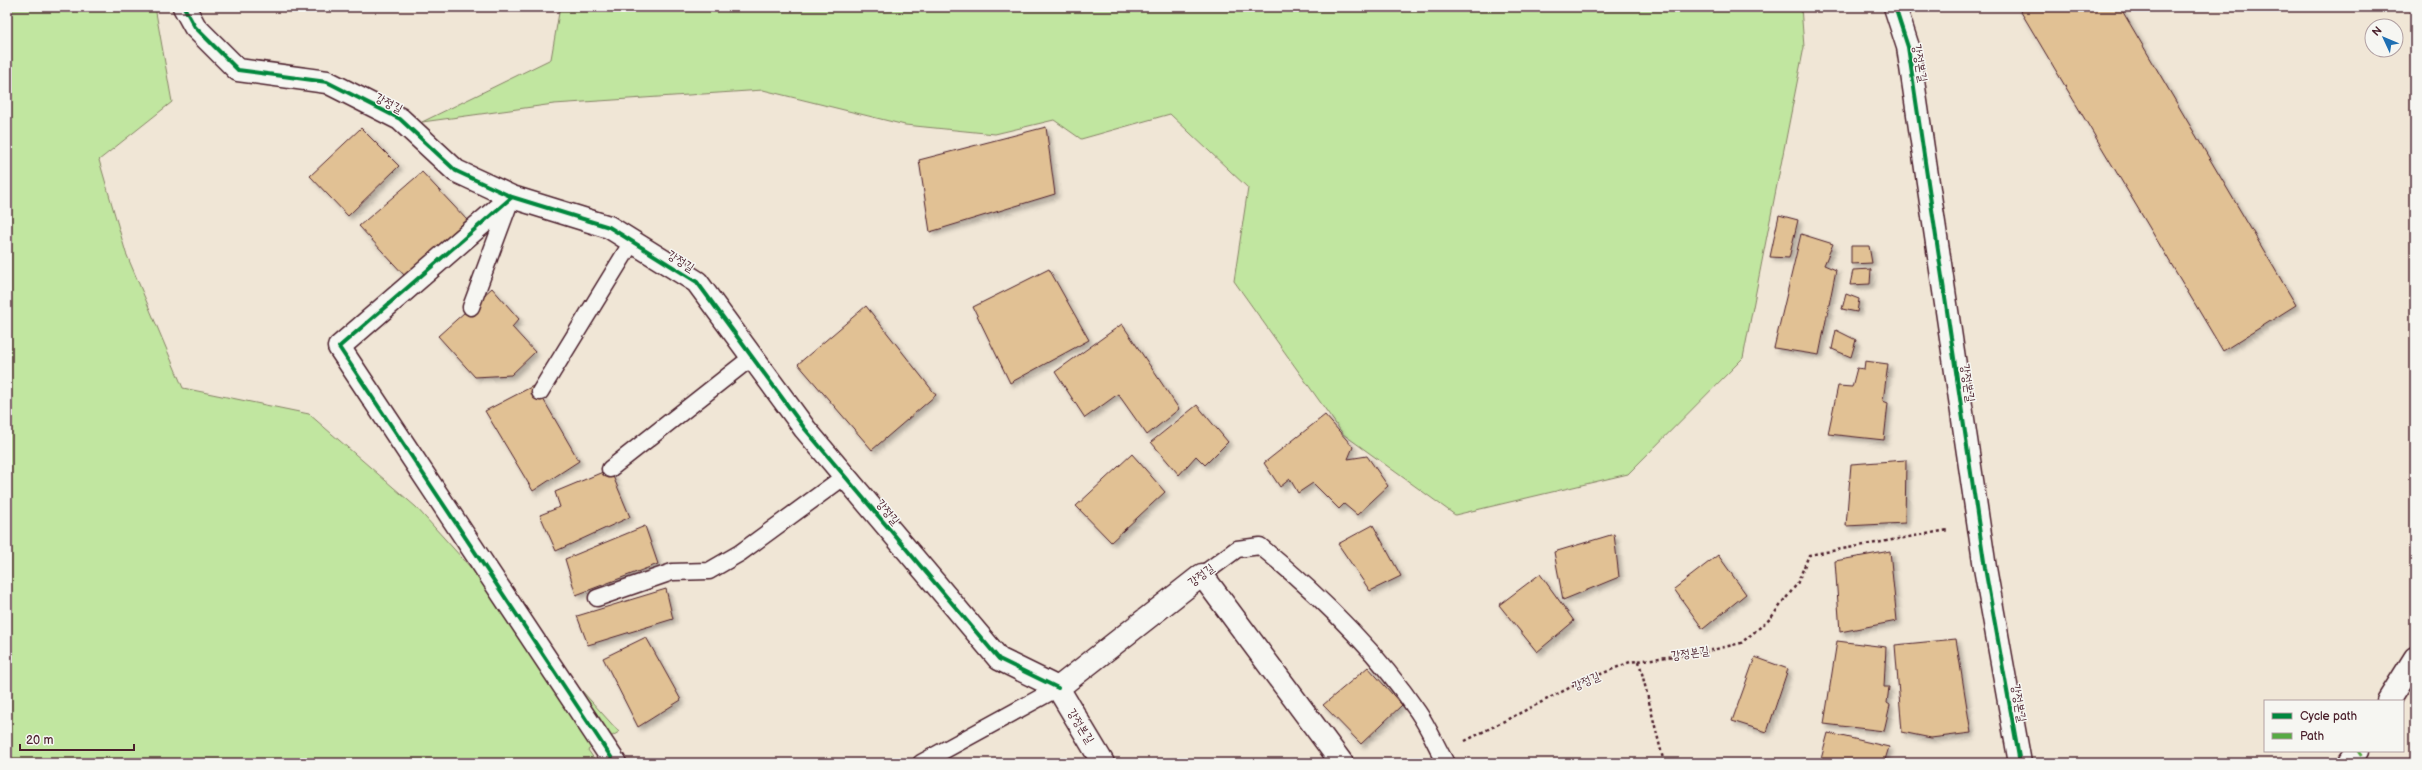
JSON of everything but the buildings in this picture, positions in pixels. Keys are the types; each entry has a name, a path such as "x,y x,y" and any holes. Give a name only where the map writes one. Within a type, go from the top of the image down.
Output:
{"street":[{"name":"강정길","path":"184,7 195,27 238,70 327,82 400,119 456,171 512,197 609,227 697,282 805,429 999,659 1058,688 1202,575"},
{"name":"강정본길","path":"1895,7 1908,47 1985,568 2020,763"},
{"path":"512,197 339,347 615,763"},
{"path":"1202,575 1342,763"},
{"path":"2389,700 2415,658"},
{"name":"강정본길","path":"1058,688 1103,763"},
{"path":"2349,763 2355,752"}],"lane":[{"path":"470,307 512,197"},
{"path":"540,392 632,242"},
{"path":"610,469 752,357"},
{"path":"597,598 672,572 709,571 740,553 845,476"},
{"name":"강정길","path":"1202,575 1237,549 1260,546 1295,575 1379,662 1418,713 1444,759"},
{"path":"921,763 1058,688"}],"path":[{"path":"1639,661 1664,763"}],"green space":[{"path":"7,7 155,7 172,102 99,160 126,253 183,388 309,414 416,507 619,732 588,750 597,763 7,763"},
{"path":"560,7 1801,7 1804,47 1743,358 1628,474 1455,515 1343,434 1234,281 1248,188 1170,114 1081,139 1054,120 995,134 905,125 763,90 554,104 422,122 551,59"}],"marked path":[{"path":"2359,752 2366,763"}],"cycle path":[{"path":"184,7 195,27 238,70 327,82 400,119 456,171 512,197 609,227 697,282 805,429 999,659 1058,688"},
{"path":"1895,7 1908,47 1985,568 2020,763"},
{"path":"512,197 339,347 615,763"}]}
